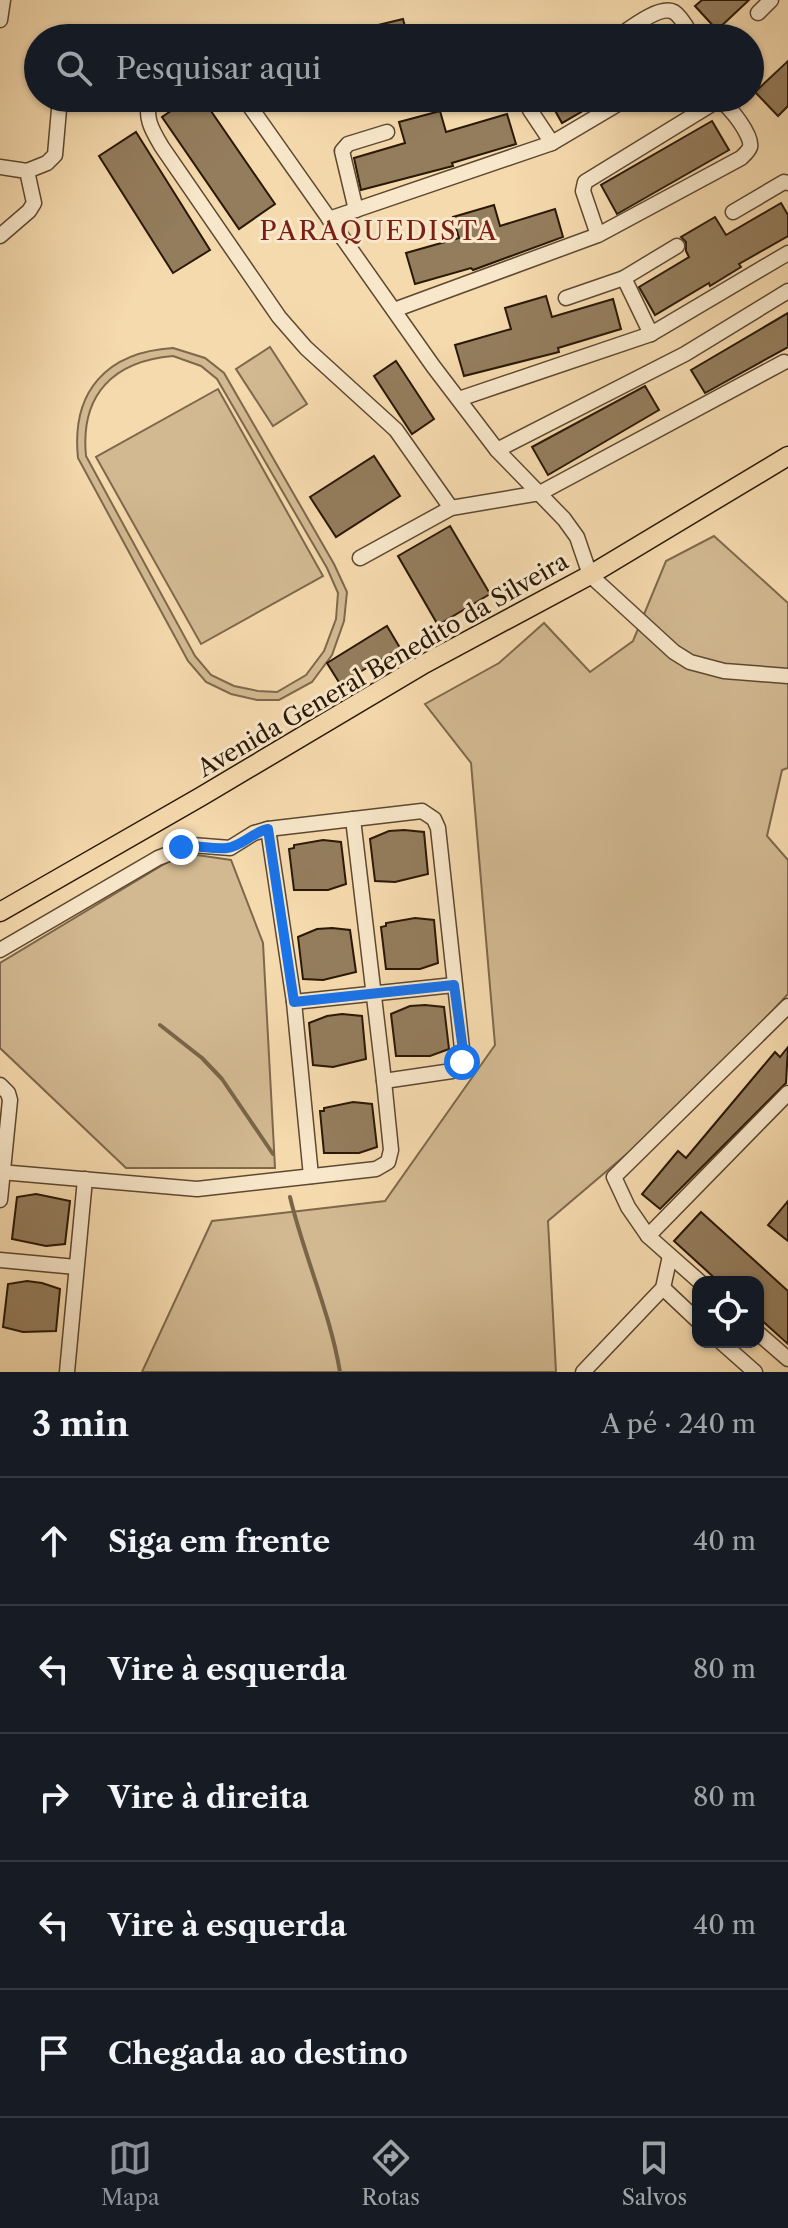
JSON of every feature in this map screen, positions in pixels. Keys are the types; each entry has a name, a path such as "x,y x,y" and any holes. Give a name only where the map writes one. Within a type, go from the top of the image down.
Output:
{"main road":[{"name":"Avenida General Benedito da Silveira","path":"0,912 424,664 590,575 788,456"}],"street":[{"path":"0,20 3,0"},
{"path":"758,13 771,0"},
{"path":"638,24 658,11 668,9 677,13 684,24"},
{"path":"0,167 27,171 47,163 55,155 59,112"},
{"path":"148,112 149,125 162,147 279,317 306,348 396,430 451,508"},
{"path":"254,112 497,450 540,493 577,537 590,575 674,652 690,662 724,671 788,676"},
{"path":"531,112 552,143"},
{"path":"329,219 552,143 604,112"},
{"path":"598,235 583,191 585,182 699,112"},
{"path":"394,310 598,235 741,158 750,147 750,139 733,112"},
{"path":"356,210 342,151 348,144 387,132"},
{"path":"0,236 32,208 34,203 27,171"},
{"path":"733,212 784,182 788,183"},
{"path":"566,298 624,278 677,246"},
{"path":"459,399 651,334 788,253"},
{"path":"624,278 651,334"},
{"path":"497,450 685,354 788,291"},
{"path":"360,558 451,508 540,493 787,365"},
{"path":"0,950 165,854 192,845 230,848 254,833 268,829 418,810 434,819 438,828 463,1050 459,1065 452,1071 384,1081"},
{"path":"1,1172 197,1189 376,1169 388,1162 391,1150 384,1081 353,819"},
{"path":"268,829 294,1002 311,1176"},
{"path":"294,1002 454,985"},
{"path":"693,1276 648,1236 628,1207 614,1177 788,1006"},
{"path":"0,1085 10,1100 0,1200"},
{"path":"648,1236 788,1093"},
{"path":"67,1372 85,1179"},
{"path":"583,1372 663,1288 670,1256"},
{"path":"0,1260 76,1267"},
{"path":"663,1288 692,1315"},
{"path":"764,1338 788,1359"},
{"path":"728,1348 755,1372"}],"shaded area":[{"path":"270,347 307,404 273,426 236,369"},
{"path":"173,348 205,358 224,373 347,592 344,621 332,655 312,682 279,700 257,700 231,694 206,682 188,661 78,458 77,434 81,413 98,379 129,357","holes":["173,356 201,366 217,379 327,568 338,593 336,619 324,651 306,675 277,692 234,686 211,675 195,656 86,456 86,434 95,398 118,373 152,359"]},
{"path":"218,389 323,576 201,644 96,457"},
{"path":"714,536 788,603 788,768 782,770 767,836 788,860 788,994 688,1102 548,1221 556,1372 142,1372 212,1221 385,1201 495,1045 471,763 425,704 499,663 544,623 590,672 633,641 666,561"},
{"path":"197,855 231,860 263,943 275,1168 126,1168 0,1048 0,963 171,860"}],"building":[{"path":"702,0 749,0 723,24 712,24 695,6"},
{"path":"403,19 404,24 382,24"},
{"path":"788,61 788,106 778,116 764,101 764,84"},
{"path":"169,112 212,112 275,204 239,229 162,117"},
{"path":"440,112 446,132 507,114 516,144 452,163 453,166 361,190 354,158 405,143 399,122"},
{"path":"556,112 581,112 562,123"},
{"path":"712,121 729,150 617,214 601,185"},
{"path":"136,132 210,250 173,273 99,156"},
{"path":"781,203 788,215 788,236 739,264 741,267 710,286 709,283 655,315 639,287 689,257 686,242 681,237 715,217 726,235"},
{"path":"494,205 500,226 555,209 563,237 473,270 471,268 415,284 406,253 459,238 453,217"},
{"path":"546,296 552,317 613,299 621,329 558,348 559,352 464,376 455,345 511,329 505,308"},
{"path":"788,313 788,347 705,393 691,370"},
{"path":"396,361 434,419 412,434 374,376"},
{"path":"645,386 659,410 548,475 532,447"},
{"path":"374,456 400,496 336,537 310,497"},
{"path":"450,526 490,594 438,625 398,556"},
{"path":"387,626 400,648 340,684 327,663"},
{"path":"389,831 424,832 428,874 395,882 375,881 370,839"},
{"path":"323,840 341,842 346,884 328,890 294,890 289,849 294,845"},
{"path":"415,918 434,920 438,963 420,969 386,969 381,927 386,923"},
{"path":"317,929 350,930 356,972 323,980 303,979 298,937"},
{"path":"410,1006 444,1007 449,1049 430,1056 396,1056 391,1014"},
{"path":"342,1014 362,1016 366,1059 333,1067 313,1065 309,1023"},
{"path":"788,1047 786,1083 660,1209 642,1194 678,1151 686,1158 775,1052 780,1057"},
{"path":"353,1102 372,1104 377,1147 359,1153 324,1153 320,1111"},
{"path":"36,1194 70,1201 65,1244 46,1246 12,1239 17,1197"},
{"path":"788,1201 788,1241 768,1225"},
{"path":"701,1212 788,1291 788,1344 764,1322 764,1276 712,1276 674,1241"},
{"path":"27,1281 60,1289 56,1331 23,1332 3,1327 8,1284"}],"waterway":[{"path":"160,1025 202,1058 222,1079 273,1154"},
{"path":"290,1197 330,1328 340,1372"}],"district":[{"name":"PARAQUEDISTA","path":"379,231"}],"route":[{"path":"181,847 230,848 254,833 268,829 273,845 294,1002 454,985 462,1062"}]}
